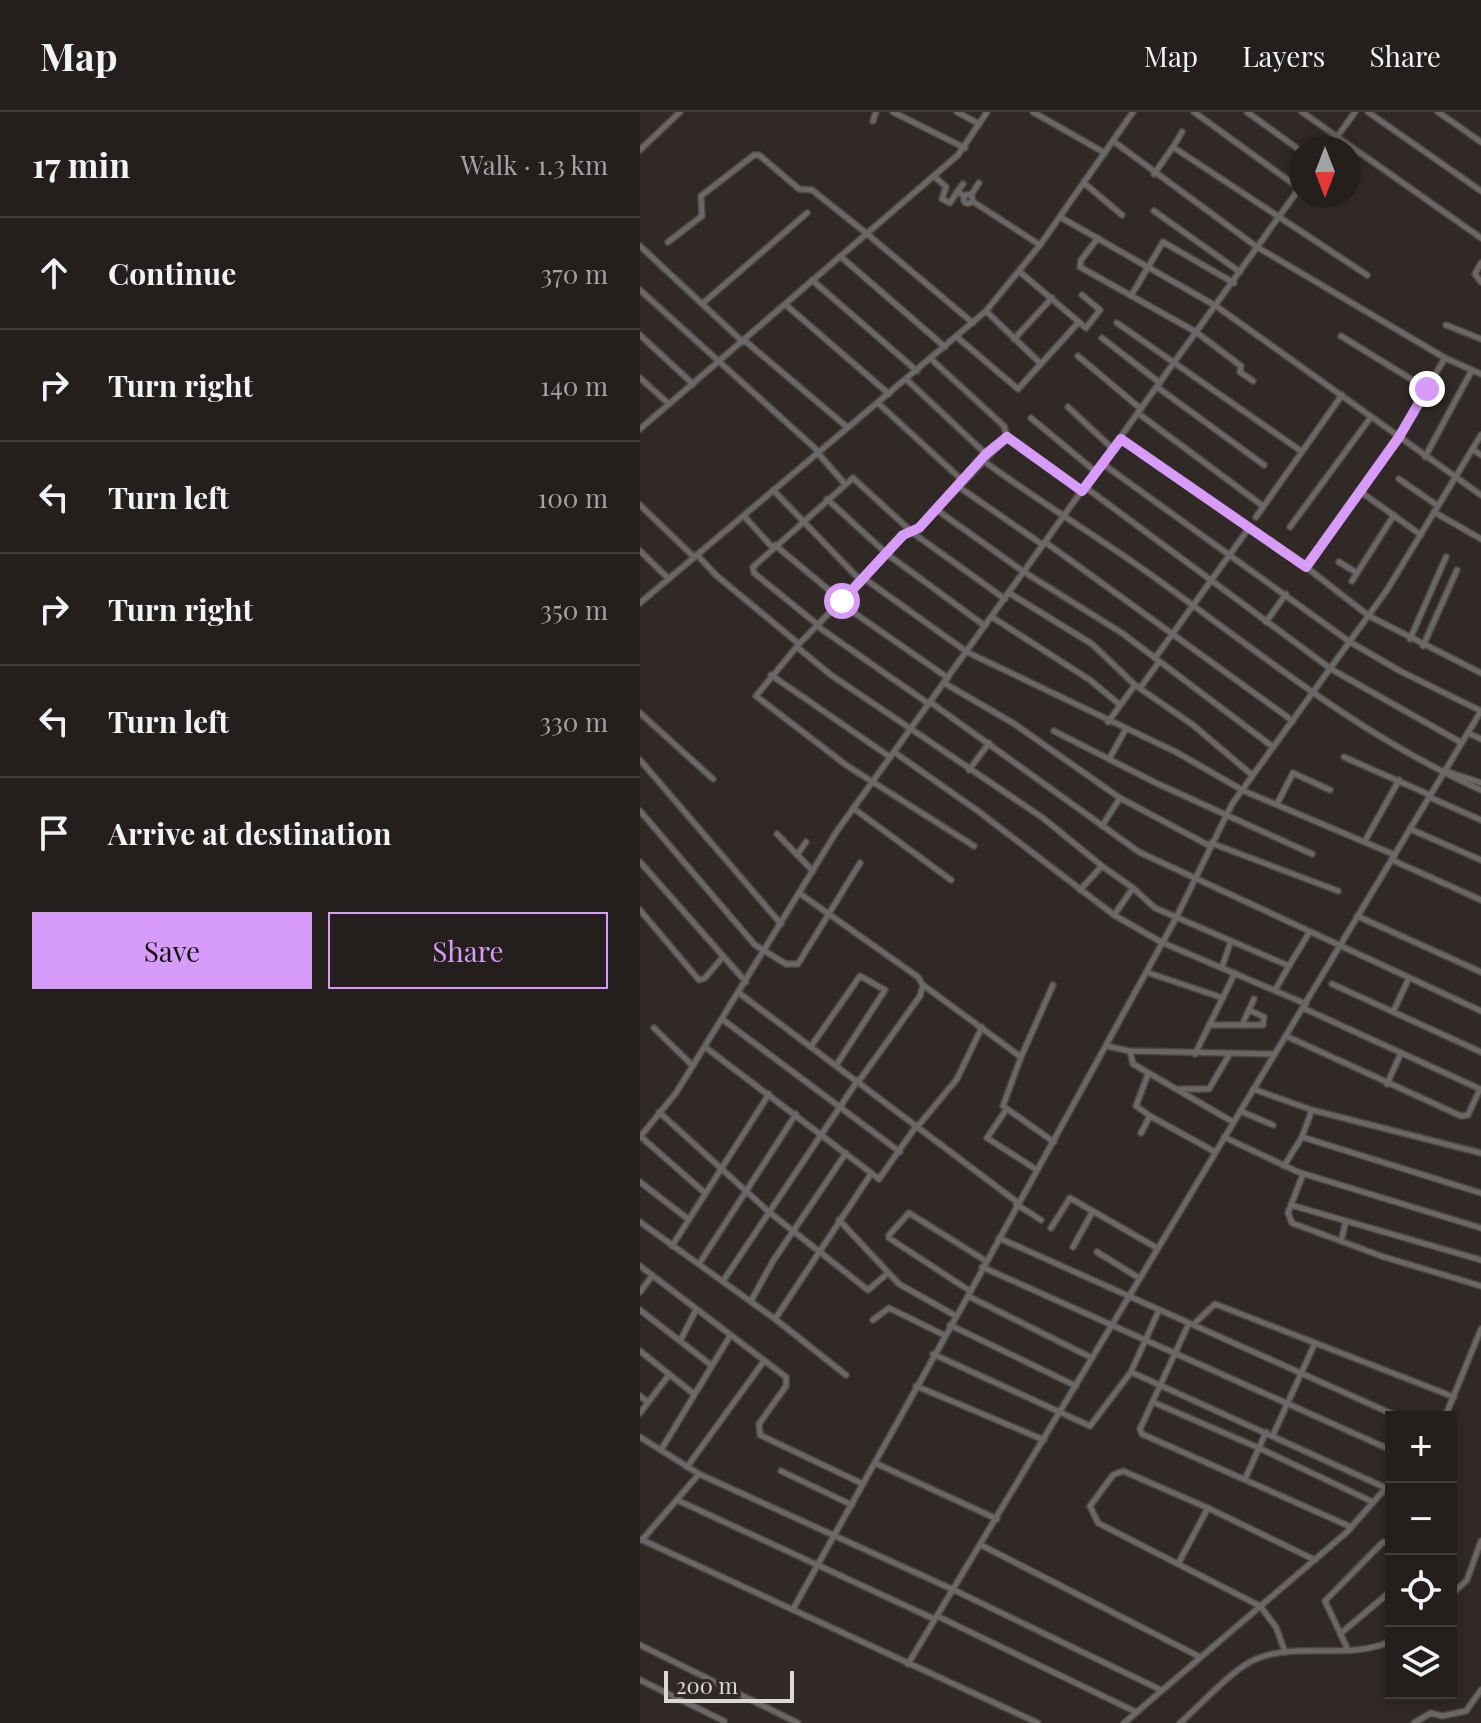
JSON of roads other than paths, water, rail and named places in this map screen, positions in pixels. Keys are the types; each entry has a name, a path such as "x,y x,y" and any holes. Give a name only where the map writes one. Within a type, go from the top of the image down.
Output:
{"street":[{"path":"640,150 680,112"},
{"path":"873,121 876,112"},
{"path":"893,112 965,148"},
{"path":"957,112 979,124"},
{"path":"642,425 934,177 965,148 987,112"},
{"path":"1033,112 1105,153"},
{"path":"640,603 986,311 1040,245 1133,112"},
{"path":"1194,112 1289,179"},
{"path":"1247,112 1289,142"},
{"path":"1302,112 1334,136"},
{"path":"1338,136 1355,112"},
{"path":"1368,112 1481,191"},
{"path":"1438,112 1481,142"},
{"path":"1154,174 1182,132"},
{"path":"1113,141 1257,247 1445,358 1481,374"},
{"path":"1173,147 1277,219 1367,275"},
{"path":"668,242 702,216 701,196 756,154 799,189 812,190 973,323"},
{"path":"1361,155 1481,238"},
{"path":"934,177 946,187 942,199 945,202 950,203 963,184"},
{"path":"969,197 979,183"},
{"path":"1084,183 1122,215"},
{"path":"957,192 1040,245"},
{"path":"705,1193 640,1136 693,1066 853,808 1234,283 1289,202"},
{"path":"1154,211 1240,272"},
{"path":"702,304 807,213"},
{"path":"1060,217 1216,306 1481,495"},
{"path":"1098,238 1081,260 1080,267 1196,332 1241,366 1240,372 1253,381"},
{"path":"1131,296 1157,247 1164,242 1234,283"},
{"path":"640,246 744,341 847,427"},
{"path":"840,256 945,347"},
{"path":"1481,263 1475,274 1481,282"},
{"path":"1020,272 1086,328 1100,313 1082,295"},
{"path":"812,280 917,371"},
{"path":"640,290 817,451 844,483"},
{"path":"1014,339 1052,298"},
{"path":"786,305 889,394"},
{"path":"986,311 1041,364"},
{"path":"957,337 1015,388 1021,387 1078,323"},
{"path":"1117,323 1301,451"},
{"path":"1446,325 1481,339"},
{"path":"640,335 693,384"},
{"path":"1341,336 1427,389"},
{"path":"1102,338 1158,385 1264,465"},
{"path":"1078,356 1140,411 1263,506"},
{"path":"1306,567 1398,437 1445,358"},
{"path":"931,359 1004,426 1007,437 1211,579 1331,669 1462,743"},
{"path":"1425,457 1472,370"},
{"path":"640,378 669,404"},
{"path":"907,380 984,457 1062,518 1145,571 1312,695 1481,790"},
{"path":"1256,517 1342,395"},
{"path":"879,404 961,484 1174,632 1293,721"},
{"path":"1068,407 1113,449"},
{"path":"1290,527 1371,417"},
{"path":"1031,418 1096,472"},
{"path":"793,1609 1017,1203 1054,1142 1176,918 1227,815 1252,775 1369,616 1481,435"},
{"path":"974,846 872,782 756,696 771,675 887,554 937,510 984,457 1007,437"},
{"path":"1121,439 1306,567 1369,616 1481,673"},
{"path":"1472,449 1481,455"},
{"path":"908,1664 1481,711 1350,642 1232,554 1103,464"},
{"path":"1252,775 1193,725 1137,686 1092,644 1007,596 912,532 858,479 851,478 844,483 754,565 754,573 818,626 989,743 1139,852 1193,880 1481,1011"},
{"path":"1399,479 1481,539"},
{"path":"773,490 801,522 864,580 967,652 1126,729 1244,791 1365,841 1481,900"},
{"path":"1361,492 1421,535"},
{"path":"827,499 887,554 985,626"},
{"path":"640,505 798,646 910,729 1043,818 1133,888 1148,904 1289,966"},
{"path":"937,510 1024,572 1084,607 1273,747"},
{"path":"1352,581 1394,515"},
{"path":"744,516 774,546 841,602 946,680 1120,798 1210,845 1338,891"},
{"path":"1108,722 1157,660 1249,528"},
{"path":"640,552 669,579"},
{"path":"1410,639 1446,557"},
{"path":"1339,562 1357,573"},
{"path":"1423,646 1457,570"},
{"path":"1266,622 1286,594"},
{"path":"992,617 1090,680 1120,705"},
{"path":"771,675 978,811 1114,915 1161,942 1275,990 1480,1090 1465,1117 1286,1036"},
{"path":"640,713 713,779"},
{"path":"1109,759 1126,729"},
{"path":"1054,731 1312,854"},
{"path":"1468,733 1481,739"},
{"path":"969,770 989,743"},
{"path":"1344,757 1481,820"},
{"path":"640,760 781,924"},
{"path":"1445,771 1455,771 1481,783"},
{"path":"1277,804 1293,773 1330,790"},
{"path":"1365,841 1399,780"},
{"path":"1102,826 1120,798"},
{"path":"853,808 951,880"},
{"path":"640,811 763,953 786,964 798,964 811,947 828,913 860,863"},
{"path":"1410,829 1481,860"},
{"path":"777,834 813,871"},
{"path":"797,855 806,842"},
{"path":"640,862 746,982"},
{"path":"1080,890 1102,866"},
{"path":"1114,915 1133,888"},
{"path":"799,893 918,977 923,985 1021,1057"},
{"path":"640,910 699,980 705,978 722,958"},
{"path":"1357,916 1481,972"},
{"path":"1275,990 1309,933"},
{"path":"1222,967 1231,941"},
{"path":"1146,972 1223,998"},
{"path":"1195,1054 1235,973"},
{"path":"812,1045 860,976 885,990 837,1064"},
{"path":"1393,1012 1409,978"},
{"path":"1332,984 1481,1052"},
{"path":"723,1281 858,1081 920,996 923,985"},
{"path":"1053,985 1002,1101 1006,1110 1054,1142"},
{"path":"739,993 1041,1220"},
{"path":"1242,1025 1254,999"},
{"path":"1209,1025 1265,1023 1264,1017 1249,1010"},
{"path":"722,1019 900,1152"},
{"path":"705,1047 881,1179 918,1126 957,1079 982,1027"},
{"path":"654,1028 693,1066"},
{"path":"1106,1046 1130,1051 1275,1054"},
{"path":"1130,1051 1133,1064 1233,1122"},
{"path":"1387,1084 1401,1053"},
{"path":"1201,1103 1230,1054"},
{"path":"1148,1074 1135,1100 1139,1110 1215,1152"},
{"path":"1178,1089 1209,1089"},
{"path":"1253,1089 1312,1110 1481,1153"},
{"path":"672,1246 769,1094"},
{"path":"1006,1110 987,1138 1037,1170"},
{"path":"1284,1166 1302,1137 1312,1110"},
{"path":"1240,1111 1273,1125"},
{"path":"659,1112 769,1212 868,1290 888,1273"},
{"path":"699,1264 796,1114"},
{"path":"1141,1133 1150,1116"},
{"path":"1224,1137 1303,1174 1481,1228"},
{"path":"1302,1137 1481,1193"},
{"path":"751,1301 846,1153"},
{"path":"775,1319 871,1174"},
{"path":"1303,1174 1288,1217 1292,1223 1481,1286"},
{"path":"640,1182 688,1219"},
{"path":"1051,1228 1070,1198 1157,1248"},
{"path":"1291,1205 1481,1260"},
{"path":"1073,1247 1093,1211"},
{"path":"986,1261 909,1213 889,1235 889,1238 969,1293 1092,1358"},
{"path":"839,1220 899,1284 956,1316"},
{"path":"1341,1241 1346,1221"},
{"path":"640,1222 751,1301 846,1375"},
{"path":"999,1238 1386,1411"},
{"path":"1097,1252 1139,1278"},
{"path":"640,1266 786,1377 788,1383 759,1424 760,1435 863,1484"},
{"path":"982,1267 1385,1447"},
{"path":"640,1292 652,1276"},
{"path":"1351,1527 1142,1434 1140,1429 1191,1324 1215,1304 1454,1397"},
{"path":"873,1320 889,1308 944,1335"},
{"path":"640,1310 711,1365"},
{"path":"680,1341 696,1310"},
{"path":"933,1354 1090,1426 1131,1372 1159,1310"},
{"path":"950,1325 1076,1386"},
{"path":"1448,1411 1481,1329"},
{"path":"661,1450 730,1336"},
{"path":"1245,1479 1259,1448 1287,1403 1315,1343"},
{"path":"640,1351 694,1394"},
{"path":"687,1467 764,1361"},
{"path":"1131,1372 1385,1484"},
{"path":"640,1413 669,1375"},
{"path":"916,1386 1044,1440"},
{"path":"640,1396 648,1402"},
{"path":"1154,1403 1373,1502"},
{"path":"640,1437 699,1474 954,1590 1161,1690"},
{"path":"875,1463 997,1519"},
{"path":"781,1471 852,1505"},
{"path":"1285,1652 1276,1627 1260,1606 1098,1523 1090,1506 1113,1475 1123,1471 1315,1560"},
{"path":"699,1474 641,1540 1038,1723"},
{"path":"1124,1723 1198,1656 1315,1560 1351,1527 1385,1488"},
{"path":"677,1500 1136,1712"},
{"path":"1178,1564 1208,1508"},
{"path":"1457,1588 1467,1580 1481,1541"},
{"path":"1348,1650 1325,1603 1326,1598 1385,1542"},
{"path":"981,1545 1198,1656"},
{"path":"1340,1634 1385,1596"},
{"path":"1180,1723 1253,1660 1285,1652 1371,1649 1385,1643"},
{"path":"640,1645 798,1723"},
{"path":"640,1680 724,1721"},
{"path":"1414,1723 1431,1713 1442,1716 1466,1711 1481,1690"}]}
